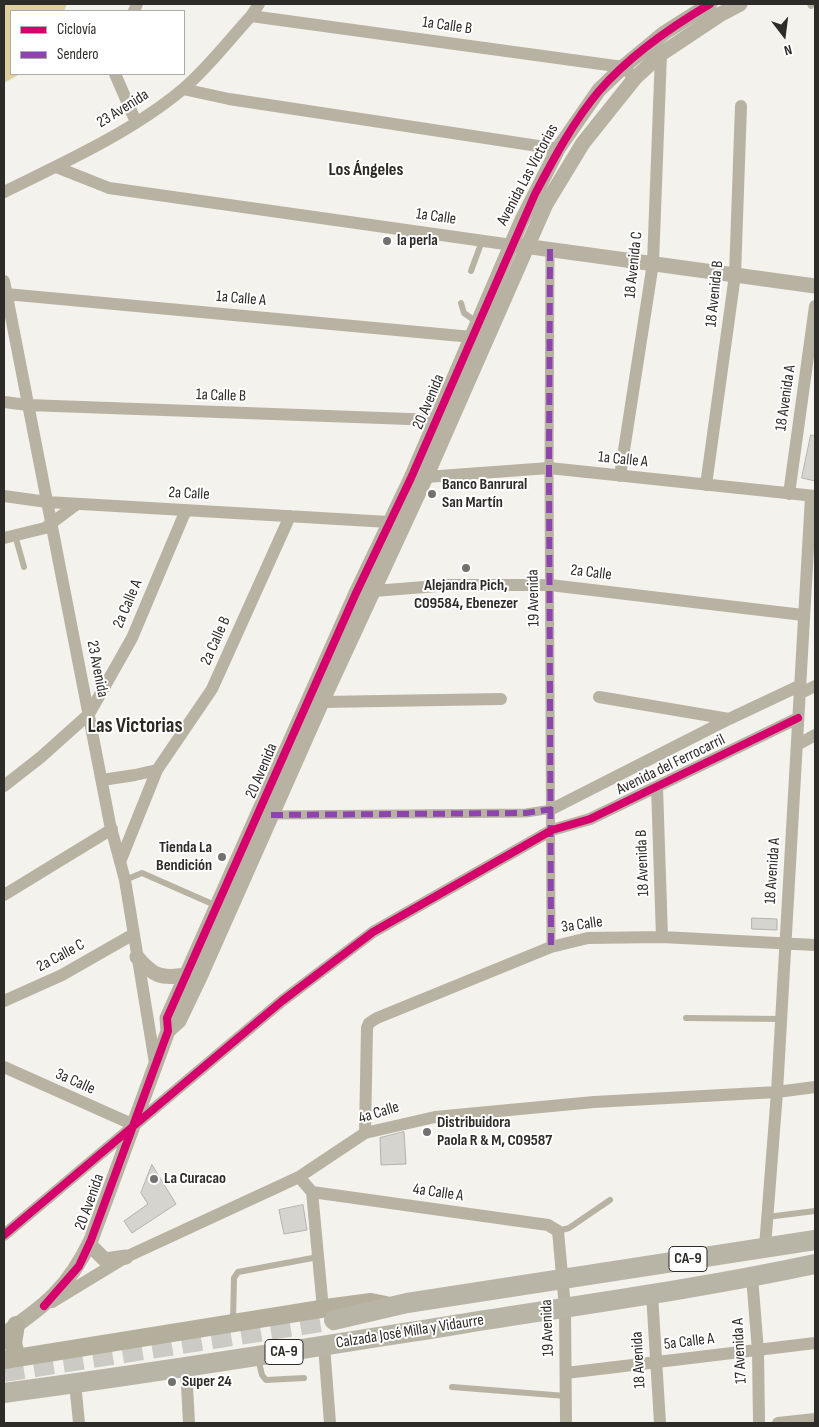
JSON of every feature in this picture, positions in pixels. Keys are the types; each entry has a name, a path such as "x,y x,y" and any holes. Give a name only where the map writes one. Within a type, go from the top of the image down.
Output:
{"highway":[{"name":"Calzada José Milla y Vidaurre","path":"329,1315 394,1306 562,1277 815,1240"},
{"path":"564,1308 567,1299 579,1286 644,1275 658,1263"},
{"name":"Calzada José Milla y Vidaurre","path":"4,1393 186,1368 483,1321 752,1277 815,1264"},
{"path":"483,1321 495,1309 545,1301 556,1292 562,1277"}],"main road":[{"name":"Calzada José Milla y Vidaurre","path":"11,1359 233,1324 329,1315"},
{"path":"10,1329 13,1343 11,1359"}],"street":[{"name":"23 Avenida","path":"4,192 56,167 136,122 184,88 251,16 259,4"},
{"name":"Avenida Las Victorias","path":"520,246 521,222 558,149 599,90 664,33 710,4"},
{"name":"Avenida Las Victorias","path":"520,246 583,143 634,78 661,54 721,14 740,4"},
{"name":"1a Calle B","path":"251,16 623,67"},
{"name":"18 Avenida C","path":"620,476 653,264 661,54"},
{"path":"623,67 634,78"},
{"path":"115,75 136,122"},
{"path":"184,88 229,99 558,149"},
{"name":"18 Avenida B","path":"706,485 735,275 741,106"},
{"name":"1a Calle","path":"56,167 109,188 815,286"},
{"name":"20 Avenida","path":"44,1306 79,1266 89,1244 168,1031 179,1020 265,815 307,702 475,330 520,246"},
{"name":"20 Avenida","path":"168,1031 167,1018 217,906 322,702 426,477 520,246"},
{"name":"19 Avenida","path":"550,249 548,468 552,809 551,947"},
{"name":"23 Avenida","path":"4,281 102,780 125,880 132,934 156,1063"},
{"name":"1a Calle A","path":"6,294 475,330"},
{"name":"18 Avenida A","path":"789,494 815,306"},
{"name":"1a Calle B","path":"4,402 28,405 436,420"},
{"name":"1a Calle A","path":"426,477 548,468 813,496"},
{"name":"2a Calle","path":"4,496 47,502 389,522"},
{"name":"18 Avenida A","path":"765,1247 777,1092 803,615 813,496"},
{"path":"9,537 52,524 78,504"},
{"name":"2a Calle A","path":"4,786 41,758 89,714 132,638 186,510"},
{"name":"2a Calle B","path":"120,862 157,770 212,689 290,516"},
{"name":"2a Calle","path":"374,591 450,585 550,585 803,615"},
{"name":"Avenida del Ferrocarril","path":"552,809 729,719 799,690 815,686"},
{"path":"600,697 729,719"},
{"path":"322,702 501,700"},
{"name":"Avenida del Ferrocarril","path":"4,1235 282,1001 373,932 552,830 590,818 798,718"},
{"path":"797,745 815,735"},
{"path":"102,780 135,776 157,770"},
{"name":"18 Avenida B","path":"657,787 662,937"},
{"path":"265,815 526,813 552,809"},
{"path":"4,895 112,829"},
{"name":"2a Calle C","path":"4,1001 55,978 132,934"},
{"name":"3a Calle","path":"365,1133 369,1023 551,947 588,938 662,937 784,945 815,945"},
{"path":"137,957 149,971 168,978 186,975"},
{"name":"3a Calle","path":"4,1067 134,1126"},
{"name":"4a Calle","path":"10,1329 126,1256 299,1177 365,1133 435,1117 594,1102 777,1092 815,1087"},
{"path":"299,1177 312,1192 318,1257 329,1315"},
{"name":"4a Calle A","path":"312,1192 548,1225 558,1231"},
{"name":"19 Avenida","path":"558,1231 564,1308 566,1423"},
{"path":"89,1244 105,1260 126,1256"},
{"name":"17 Avenida A","path":"752,1277 758,1351 759,1423"},
{"name":"18 Avenida","path":"652,1294 660,1423"},
{"name":"5a Calle A","path":"566,1374 815,1343"},
{"path":"324,1346 330,1423"},
{"path":"186,1368 189,1423"},
{"path":"75,1383 79,1423"},
{"path":"778,1423 815,1419"}],"lane":[{"path":"471,271 482,241"},
{"path":"461,303 464,314 475,330"},
{"path":"9,537 24,568"},
{"path":"125,880 142,873 217,906"},
{"path":"686,1018 781,1019"},
{"path":"558,1231 569,1228 610,1200"},
{"path":"767,1217 815,1211"},
{"path":"233,1324 234,1278 238,1272 318,1257"},
{"path":"258,1356 262,1376 266,1380 304,1378"},
{"path":"452,1387 566,1396"}],"shaded area":[{"path":"67,4 64,10 10,10 10,75 18,75 4,83 4,5"}],"building":[{"path":"811,435 815,436 815,481 802,478"},
{"path":"752,918 777,919 777,930 752,929"},
{"path":"404,1132 406,1164 381,1165 380,1138"},
{"name":"La Curacao","path":"152,1165 176,1204 132,1233 124,1221 148,1204 141,1193"},
{"path":"303,1205 307,1230 284,1234 279,1210"}],"tunnel":[{"path":"4,1372 334,1320"}],"marked path":[{"path":"550,249 551,947"},
{"path":"271,815 526,813 552,809"}],"cycle path":[{"path":"44,1306 79,1266 91,1240 168,1031 167,1018 356,593 411,478 535,194 572,128 599,91 651,43 680,22 710,4"},
{"path":"4,1235 282,1001 373,932 552,830 590,819 798,718"}],"place":[{"name":"la perla","path":"387,241"},
{"name":"Banco Banrural San Martín","path":"432,494"},
{"name":"Alejandra Pich, C09584, Ebenezer","path":"466,568"},
{"name":"Tienda La Bendición","path":"222,857"},
{"name":"Distribuidora Paola R & M, C09587","path":"427,1132"},
{"name":"La Curacao","path":"154,1179"},
{"name":"Super 24","path":"172,1382"}],"district":[{"name":"Los Ángeles","path":"366,170"},
{"name":"Las Victorias","path":"135,727"}]}
